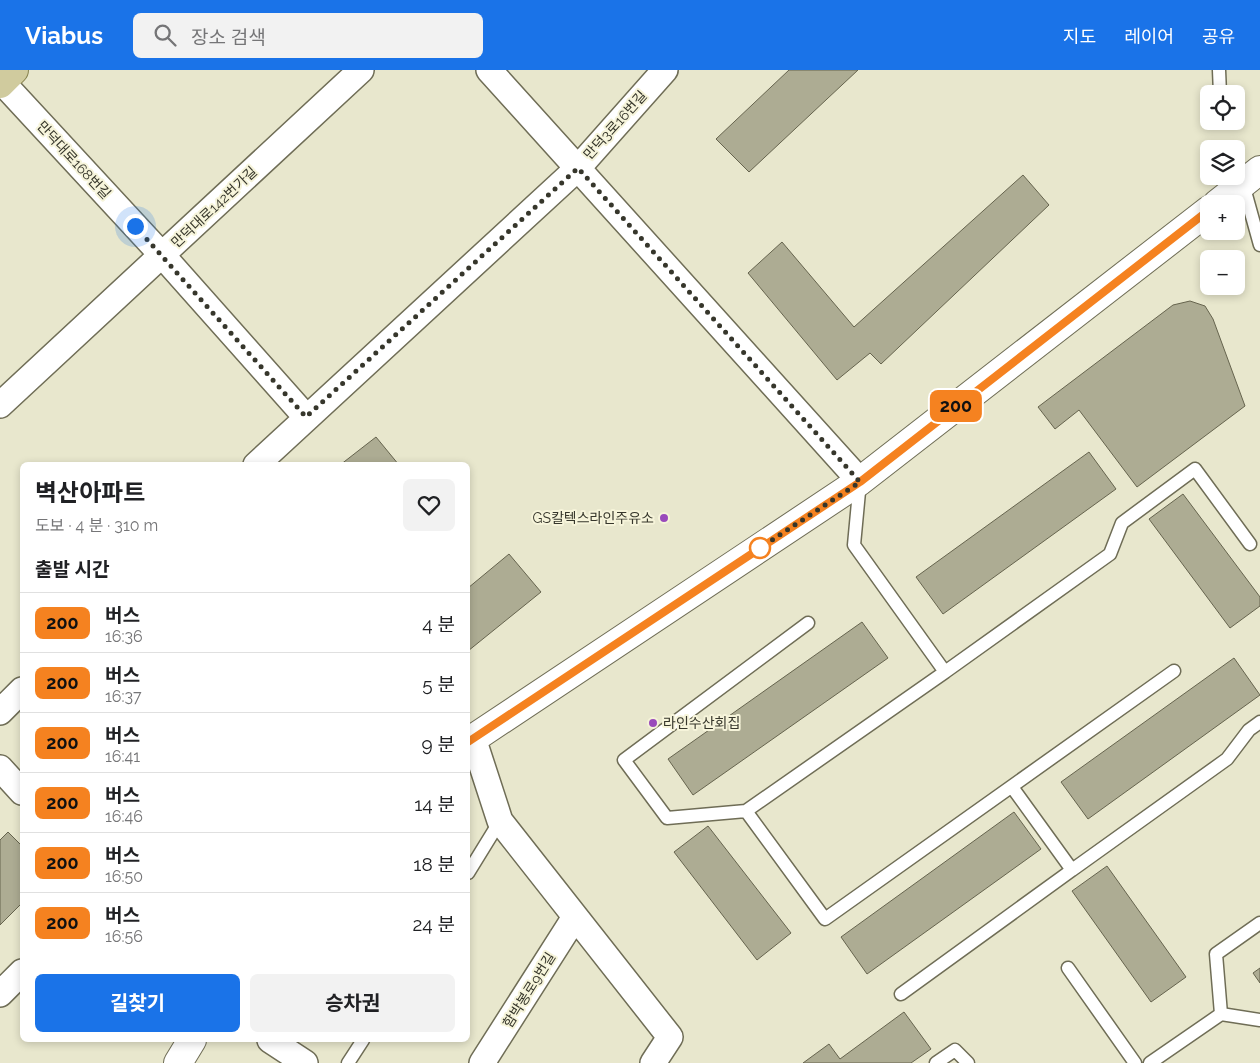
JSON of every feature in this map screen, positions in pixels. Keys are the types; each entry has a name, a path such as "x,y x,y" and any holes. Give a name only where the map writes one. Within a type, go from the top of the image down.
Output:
{"main road":[{"path":"1228,195 1251,177"},
{"path":"470,740 860,482 1200,217"},
{"path":"178,1063 191,1042"}],"street":[{"name":"만덕대로142번가길","path":"0,405 361,70"},
{"path":"489,70 860,482"},
{"name":"만덕3로16번길","path":"259,462 578,168 665,70"},
{"name":"만덕대로168번길","path":"5,79 306,417"},
{"path":"0,712 20,692"},
{"path":"470,740 500,821 670,1037 653,1063"},
{"path":"0,768 20,790"},
{"name":"함박봉로9번길","path":"482,1063 575,917"},
{"path":"0,994 20,974"},
{"path":"273,1042 305,1063"}],"lane":[{"path":"1219,70 1220,85"},
{"path":"1251,177 1260,245"},
{"path":"808,623 624,760 667,818 746,810 945,672 1110,554 1122,523 1194,469 1250,544"},
{"path":"860,482 854,545 945,672"},
{"path":"746,810 825,918 1174,671"},
{"path":"901,994 1227,759 1249,730 1260,722"},
{"path":"1012,787 1072,870"},
{"path":"470,870 500,821"},
{"path":"1221,1014 1216,954 1260,923"},
{"path":"1068,968 1135,1063"},
{"path":"1150,1063 1221,1014 1260,1020"},
{"path":"348,1063 362,1042"},
{"path":"936,1063 954,1050 968,1063"}],"building":[{"path":"789,70 858,70 749,172 716,139"},
{"path":"1023,175 1049,205 881,364 870,353 837,380 748,273 782,242 854,327"},
{"path":"1190,301 1205,306 1213,319 1245,406 1137,487 1079,410 1055,429 1038,407 1173,305"},
{"path":"376,437 397,462 344,462"},
{"path":"1089,452 1116,489 943,614 916,577"},
{"path":"1183,494 1260,597 1260,606 1230,628 1149,519"},
{"path":"509,554 541,592 470,649 470,586"},
{"path":"862,622 888,658 693,795 668,759"},
{"path":"1234,658 1260,695 1088,819 1061,782"},
{"path":"1014,812 1041,849 867,974 841,937"},
{"path":"708,826 791,933 757,960 674,852"},
{"path":"8,832 20,844 20,905 0,925 0,840"},
{"path":"1107,866 1186,977 1151,1002 1072,891"},
{"path":"1260,968 1260,983 1253,973"},
{"path":"904,1012 931,1049 911,1063 803,1063 829,1044 840,1059"}],"bus line":[{"name":"200","path":"470,740 860,482 1200,217"}],"place":[{"name":"GS칼텍스라인주유소","path":"664,518"},
{"name":"라인수산회집","path":"653,723"}],"route":[{"path":"135,226 306,417 578,168 860,482 760,548"}]}
